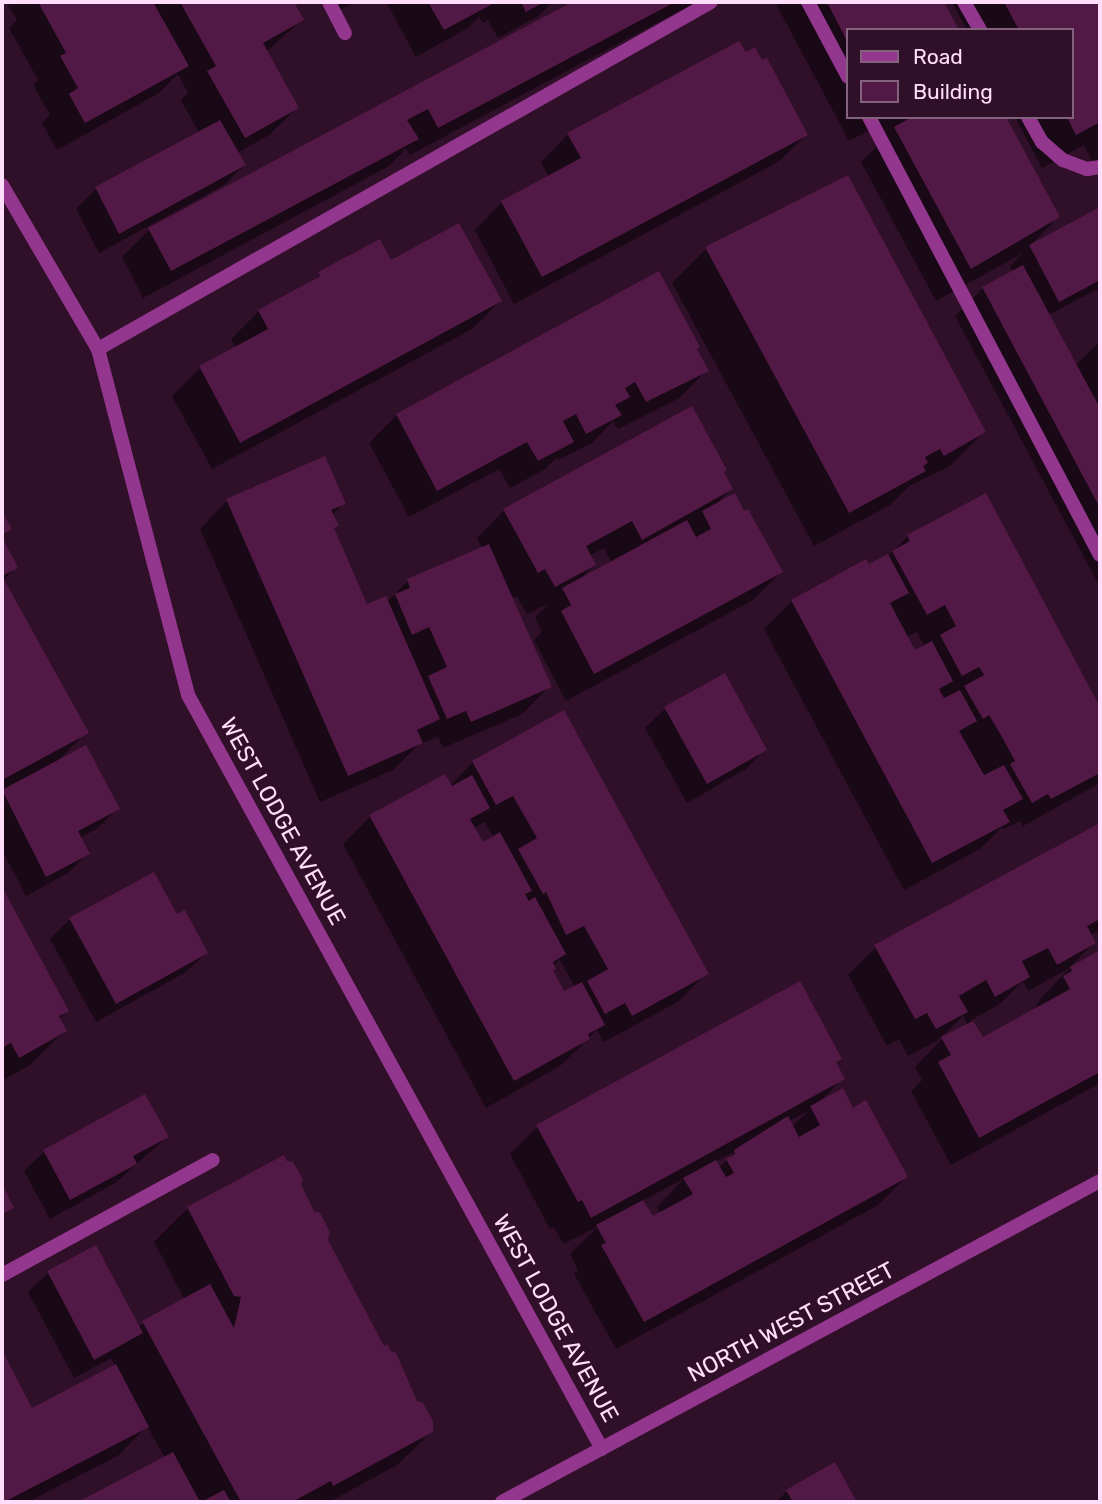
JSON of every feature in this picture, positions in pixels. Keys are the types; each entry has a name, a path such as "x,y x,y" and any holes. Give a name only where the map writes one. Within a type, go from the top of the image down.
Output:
{"street":[{"path":"329,2 345,33"},
{"path":"99,349 711,2"},
{"path":"808,2 846,73"},
{"path":"964,2 979,28"},
{"path":"870,119 1100,555"},
{"path":"1029,119 1042,142 1063,160 1087,169 1100,167"},
{"name":"WEST LODGE AVENUE","path":"2,184 99,349 188,695 602,1449"},
{"path":"2,1275 213,1160"},
{"name":"NORTH WEST STREET","path":"502,1502 1100,1181"}],"building":[{"path":"38,2 153,2 189,66 85,123 69,94 78,88 60,56 66,53"},
{"path":"180,2 294,2 304,20 263,43 299,108 245,138 207,71 216,66"},
{"path":"428,2 496,2 444,30"},
{"path":"521,2 544,2 526,12"},
{"path":"572,2 675,2 438,128 428,109 407,120 419,139 171,271 148,228"},
{"path":"827,2 944,2 958,28 846,28 846,39"},
{"path":"1004,2 1100,2 1100,122 1076,135 1068,119 1074,119 1074,28 1018,28"},
{"path":"739,41 746,52 755,47 762,60 767,58 808,135 542,277 501,201 581,158 567,133"},
{"path":"908,119 1007,119 1060,217 971,269 894,127"},
{"path":"220,120 246,165 119,234 95,187"},
{"path":"848,175 986,432 944,456 940,449 925,457 928,463 923,466 926,471 849,513 705,247"},
{"path":"1100,207 1100,280 1059,302 1029,245"},
{"path":"459,223 502,301 240,443 199,366 268,329 258,310 320,276 318,272 380,239 391,260"},
{"path":"1023,265 1100,408 1100,508 982,287"},
{"path":"659,271 700,347 697,349 709,371 646,402 635,382 625,388 630,397 615,405 622,415 586,434 576,414 563,421 574,442 538,461 527,442 437,491 396,414"},
{"path":"692,406 727,470 724,472 733,489 642,540 632,521 586,546 596,565 555,587 545,569 538,573 503,509"},
{"path":"325,456 346,504 331,510 339,526 334,528 367,604 386,596 440,719 417,730 423,743 348,776 226,499"},
{"path":"735,493 744,511 748,509 783,572 594,674 561,611 571,605 562,588 687,520 696,537 711,529 702,511"},
{"path":"986,493 1100,707 1100,773 1051,799 1048,794 1032,803 1010,764 1015,761 1002,737 989,715 983,719 964,686 984,675 979,667 962,676 940,635 956,626 945,605 927,615 892,551 910,541 907,535"},
{"path":"2,512 12,529 2,535"},
{"path":"2,537 18,568 2,576"},
{"path":"489,544 552,687 471,722 466,711 447,719 428,676 447,667 429,627 412,635 395,594 410,588 407,579"},
{"path":"888,554 909,593 890,603 915,650 932,641 953,681 939,689 944,698 960,690 977,721 959,731 984,775 1004,765 1023,799 1003,810 1010,822 932,863 791,600 866,559 869,564"},
{"path":"2,576 89,733 2,780"},
{"path":"725,673 767,750 707,784 664,707"},
{"path":"564,710 709,974 632,1016 625,1003 605,1014 587,981 608,969 584,926 566,935 546,892 543,894 518,849 537,838 513,796 496,805 472,761"},
{"path":"86,745 120,809 78,831 90,854 46,877 2,790"},
{"path":"445,774 452,786 472,775 490,808 470,819 483,842 500,832 532,891 525,894 529,901 535,897 566,954 553,962 556,969 553,970 564,991 582,982 605,1025 588,1034 590,1039 514,1081 369,815"},
{"path":"1100,823 1100,919 1087,926 1096,943 1057,965 1048,948 1022,961 1030,977 995,997 986,980 959,996 968,1012 936,1029 927,1013 915,1019 874,945"},
{"path":"154,872 177,914 185,910 208,953 116,1004 69,918"},
{"path":"2,887 69,1011 59,1016 67,1031 19,1058 11,1043 2,1048"},
{"path":"1100,950 1100,1072 979,1138 938,1062 951,1055 941,1037 973,1021 983,1037 1070,989 1063,976 1072,971 1070,967"},
{"path":"800,981 842,1059 836,1062 845,1079 591,1218 582,1200 578,1202 536,1125"},
{"path":"843,1088 853,1108 866,1100 908,1177 644,1322 601,1245 606,1243 596,1225 643,1200 653,1216 693,1194 683,1178 716,1160 726,1177 734,1173 726,1159 735,1154 734,1150 788,1116 799,1137 820,1125 810,1106"},
{"path":"145,1094 169,1137 133,1156 137,1164 70,1200 43,1150"},
{"path":"284,1155 287,1161 293,1162 303,1179 301,1185 314,1211 320,1213 330,1232 328,1240 384,1346 387,1344 391,1351 396,1353 417,1401 423,1403 433,1421 433,1432 333,1486 331,1481 292,1502 241,1502 142,1321 210,1284 234,1328 241,1297 234,1296 187,1207"},
{"path":"2,1184 14,1208 2,1214"},
{"path":"96,1245 143,1333 94,1360 47,1271"},
{"path":"2,1350 32,1408 116,1364 149,1427 4,1502"},
{"path":"173,1452 200,1502 78,1502"},
{"path":"835,1462 857,1502 793,1502 786,1490"},
{"path":"224,1490 231,1502 201,1502"}]}
